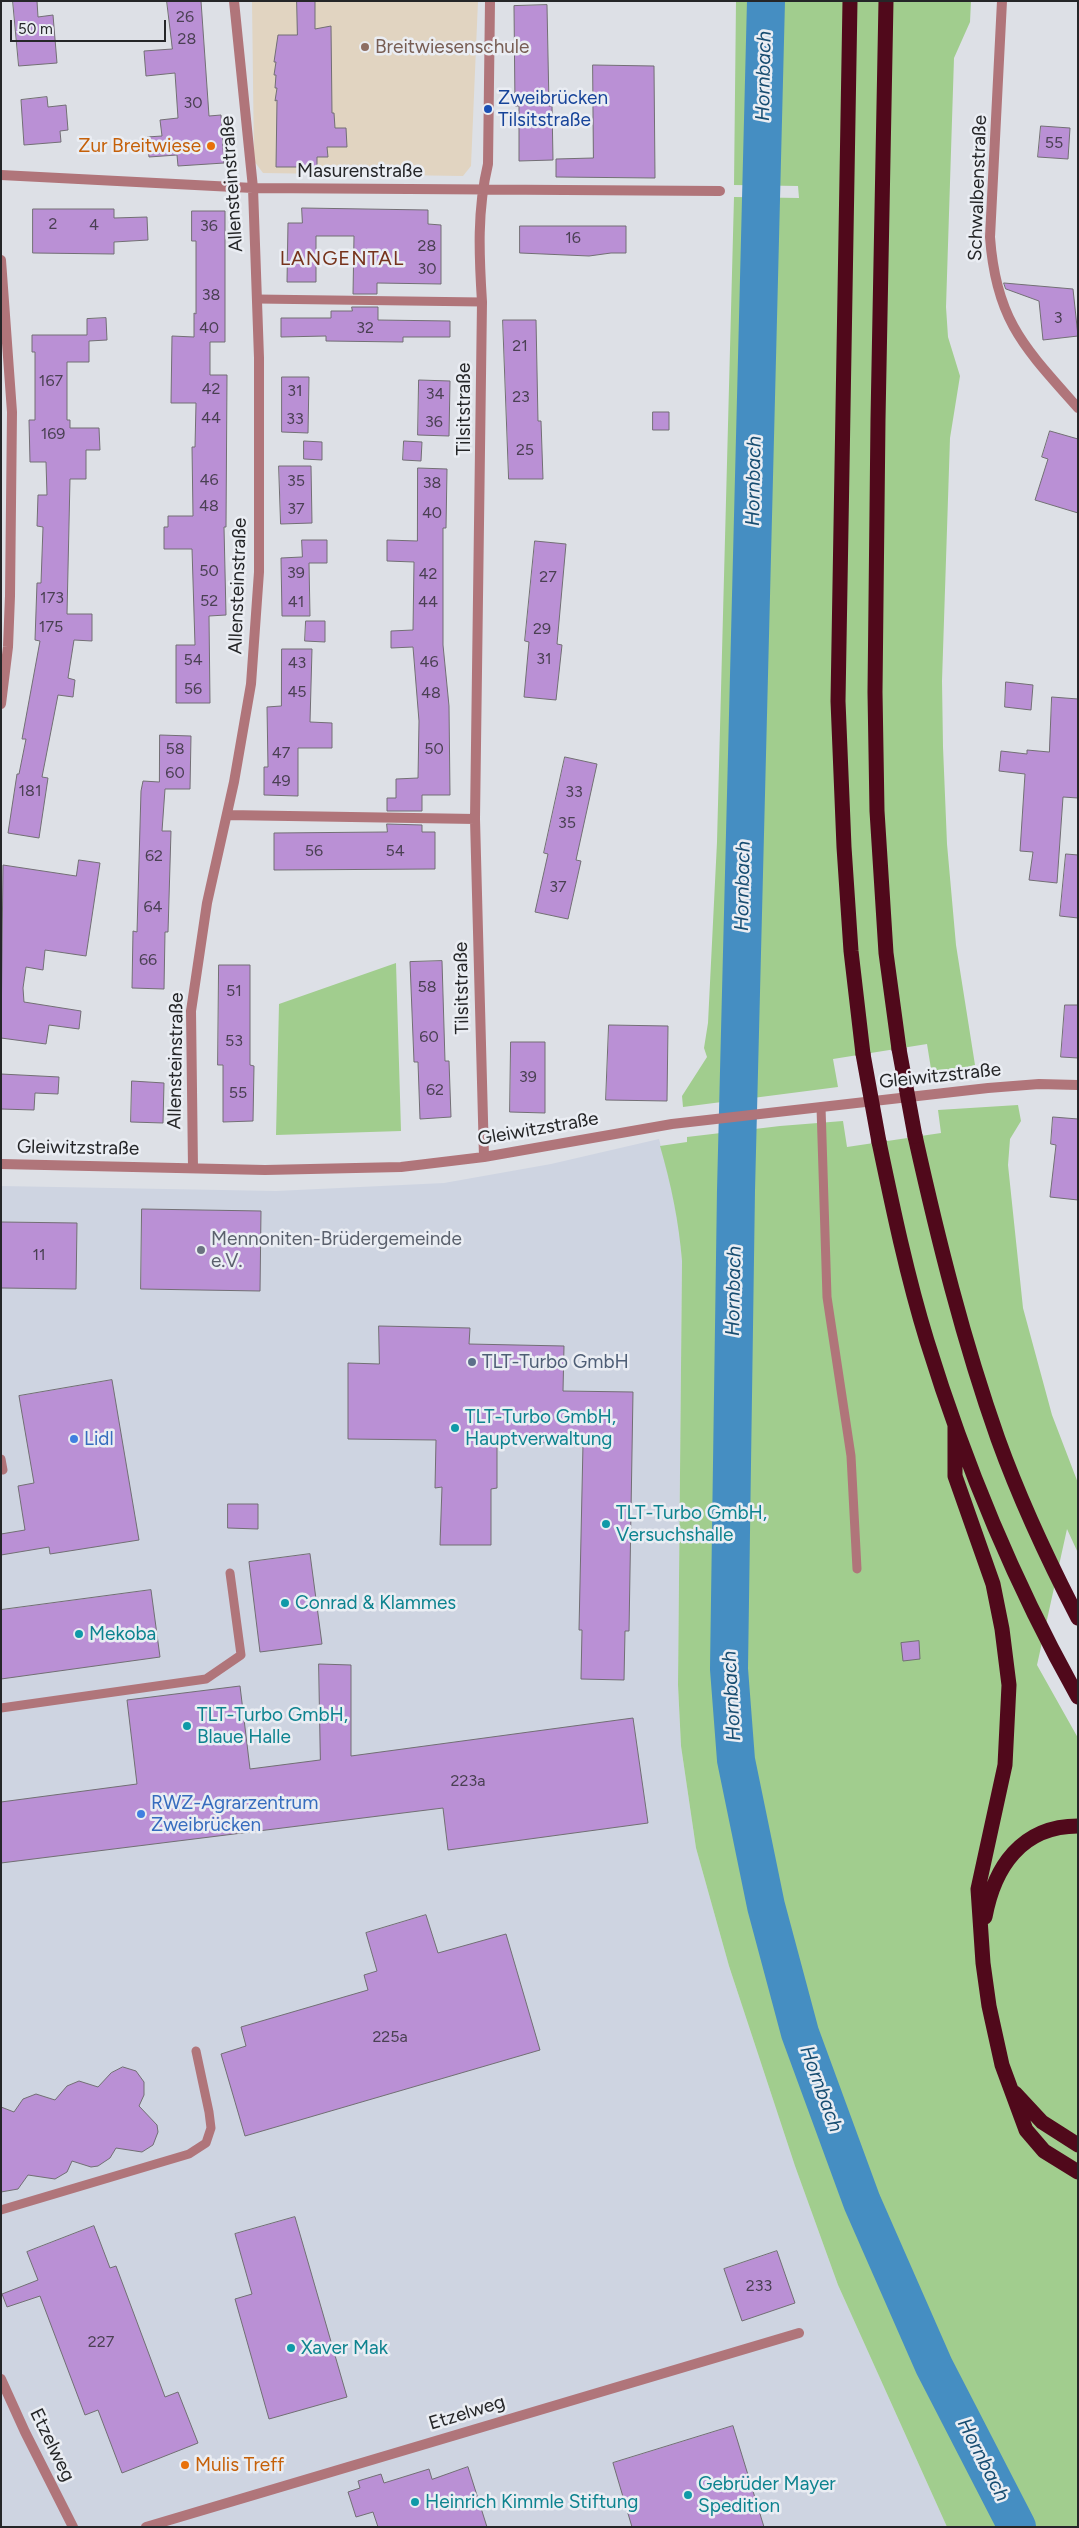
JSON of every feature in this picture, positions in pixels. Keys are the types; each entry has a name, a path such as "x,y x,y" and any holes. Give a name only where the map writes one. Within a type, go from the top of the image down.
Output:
{"highway":[{"path":"850,1 838,701 849,932 863,1054 879,1142 910,1275 927,1340 955,1425 996,1528 1044,1637 1078,1697"},
{"path":"886,1 878,409 875,692 877,811 886,953 899,1049 915,1136 936,1233 963,1331 998,1440 1056,1575 1078,1618"},
{"path":"955,1425 955,1476 993,1584 1002,1629 1009,1685 1005,1765 978,1889 981,1939 992,2028 1026,2130 1044,2151 1078,2172"},
{"path":"981,1939 992,1886 1004,1863 1015,1850 1044,1833 1060,1827 1078,1826"},
{"path":"1011,2088 1042,2122 1078,2145"}],"street":[{"name":"Allensteinstraße","path":"193,1168 191,1011 207,903 227,815 251,684 259,572 257,299 253,188 234,1"},
{"name":"Tilsitstraße","path":"484,1157 476,819 482,302 478,232 482,189 488,164 490,1"},
{"name":"Schwalbenstraße","path":"1002,1 990,237 992,267 996,287 1015,331 1028,352 1078,408"},
{"name":"Masurenstraße","path":"1,174 253,188 720,191"},
{"path":"1,260 11,387 12,439 8,646 1,704"},
{"path":"227,815 476,819"},
{"name":"Gleiwitzstraße","path":"1,1164 338,1170 401,1166 484,1157 635,1129 778,1111 1006,1086 1078,1084"},
{"name":"Etzelweg","path":"146,2527 798,2333"},
{"name":"Etzelweg","path":"1,2379 25,2432 73,2527"}],"lane":[{"path":"257,299 482,302"},
{"path":"821,1106 827,1297 851,1456 857,1569"},
{"path":"1,1459 3,1470 1,1470"},
{"path":"1,1708 206,1679 241,1655 230,1573"},
{"path":"1,2210 189,2154 206,2143 211,2128 196,2051"}],"shaded area":[{"name":"Breitwiesenschule","path":"252,1 478,1 471,166 463,176 263,173 254,161"},
{"path":"659,1139 671,1185 680,1234 682,1261 678,1685 681,1746 696,1848 729,1966 795,2166 838,2285 947,2527 1,2527 1,1186 276,1191 444,1183 551,1164"}],"green space":[{"path":"736,1 971,1 970,22 954,58 946,307 948,337 960,376 950,438 942,681 947,844 956,945 975,1065 932,1075 927,1044 833,1059 838,1087 683,1107 682,1096 707,1057 704,1048 708,1023 717,842 734,197 799,198 798,186 734,185"},
{"path":"396,963 401,1131 276,1135 279,1004"},
{"path":"1018,1105 1021,1121 1010,1139 1008,1165 1023,1308 1052,1415 1078,1483 1078,1553 1067,1529 1037,1665 1078,1738 1078,2527 947,2527 838,2285 795,2166 729,1966 696,1848 681,1746 678,1685 682,1261 674,1203 660,1146 687,1142 687,1137 843,1121 847,1147 941,1133 938,1110"}],"building":[{"path":"13,1 37,1 38,17 53,15 57,63 19,66"},
{"path":"167,1 201,1 209,116 221,115 224,163 178,166 177,155 149,157 147,137 162,136 160,120 178,118 175,73 146,76 144,51 172,49"},
{"path":"297,1 315,1 315,29 331,26 332,113 334,113 335,128 346,128 347,147 327,147 328,157 317,157 317,167 276,167 277,100 275,101 277,88 275,88 276,75 274,75 276,62 274,62 278,35 297,35"},
{"path":"547,5 549,106 552,106 553,160 519,161 519,106 515,106 514,6"},
{"path":"593,65 654,66 655,178 556,177 556,159 593,158"},
{"path":"47,97 48,107 66,105 68,130 60,131 61,142 24,145 21,100"},
{"path":"1041,126 1070,128 1068,159 1038,157"},
{"path":"302,208 428,210 428,224 441,225 441,284 377,283 377,294 353,294 354,236 316,236 316,282 287,282 288,223 302,223"},
{"path":"33,209 114,209 114,218 147,217 148,240 114,242 114,254 33,253"},
{"path":"192,211 225,211 225,342 210,342 210,375 227,375 226,527 224,527 226,615 209,616 210,703 176,703 176,645 195,645 192,549 164,549 164,527 168,527 168,516 193,516 192,447 195,447 196,403 171,403 172,336 194,337 194,313 196,314 196,241 192,241"},
{"path":"520,226 626,226 626,253 589,256 520,253"},
{"path":"1004,283 1073,289 1078,336 1043,340 1039,301 1006,289"},
{"path":"352,307 378,307 378,320 450,321 450,337 403,337 403,342 326,341 326,336 281,337 281,318 331,318 331,311 352,311"},
{"path":"106,318 107,340 89,341 89,362 67,362 67,420 70,420 70,428 99,428 100,450 86,450 86,479 70,479 67,614 92,614 92,641 74,640 68,678 75,680 73,697 58,695 42,777 48,778 39,838 8,833 17,774 19,774 26,739 22,739 40,641 35,640 37,583 41,583 43,527 37,526 38,495 47,495 46,462 30,462 29,420 35,420 35,352 32,352 32,335 87,335 87,319"},
{"path":"503,320 536,320 538,421 541,421 543,479 509,479"},
{"path":"282,377 309,377 308,433 282,432"},
{"path":"419,380 450,381 449,436 418,435"},
{"path":"653,412 669,412 669,430 653,430"},
{"path":"1050,431 1078,439 1078,513 1035,500 1048,459 1042,457"},
{"path":"304,441 322,442 322,460 304,459"},
{"path":"404,441 422,442 421,461 403,460"},
{"path":"279,466 311,466 312,523 281,524"},
{"path":"418,468 447,469 446,528 443,528 443,645 449,706 450,795 422,795 422,811 387,811 387,798 396,798 396,779 418,778 419,721 413,647 391,648 391,631 413,630 414,562 387,561 387,540 417,541"},
{"path":"302,540 327,540 327,563 309,563 310,616 282,616 281,558 302,557"},
{"path":"535,541 566,544 557,644 562,645 556,700 524,697 529,642 525,641"},
{"path":"306,621 325,621 325,642 305,641"},
{"path":"282,649 312,649 310,722 332,723 332,748 298,748 298,796 264,795 264,767 268,767 267,707 281,706"},
{"path":"1006,682 1033,685 1031,710 1005,707"},
{"path":"1052,697 1078,699 1078,798 1063,797 1057,883 1029,880 1033,852 1020,851 1025,774 999,771 1001,751 1027,754 1027,750 1049,752"},
{"path":"160,735 191,736 190,789 165,789 162,831 171,831 168,932 165,932 164,989 132,988 133,931 137,932 141,791 143,781 159,782"},
{"path":"565,757 597,764 576,860 581,861 568,919 535,912 548,854 544,853"},
{"path":"387,824 422,825 422,832 435,832 435,869 274,870 274,833 387,832"},
{"path":"1066,854 1078,855 1078,918 1060,916"},
{"path":"79,860 100,863 86,956 45,950 43,970 26,967 23,988 24,1002 81,1011 79,1029 49,1025 46,1044 1,1038 3,865 76,876"},
{"path":"442,961 445,1061 449,1061 451,1117 420,1119 418,1062 414,1062 410,962"},
{"path":"219,965 250,965 250,1065 254,1066 253,1121 223,1122 223,1065 218,1065"},
{"path":"1065,1005 1078,1005 1078,1058 1061,1057"},
{"path":"609,1025 668,1026 667,1101 606,1100"},
{"path":"511,1042 545,1042 545,1113 510,1112"},
{"path":"1,1074 59,1077 58,1094 35,1093 34,1110 1,1109"},
{"path":"132,1081 164,1083 163,1123 131,1122"},
{"path":"1053,1117 1078,1119 1078,1200 1050,1197 1056,1145 1051,1144"},
{"name":"Mennoniten-Brüdergemeinde e.V.","path":"142,1209 261,1211 260,1291 141,1289"},
{"path":"1,1222 77,1223 76,1289 1,1288"},
{"name":"TLT-Turbo GmbH, Hauptverwaltung","path":"379,1326 470,1328 469,1344 564,1346 563,1391 633,1392 629,1631 625,1631 624,1680 581,1679 582,1630 579,1630 583,1444 497,1441 497,1488 491,1489 491,1545 440,1545 442,1487 435,1488 436,1440 348,1439 348,1363 379,1364"},
{"name":"Lidl","path":"112,1380 139,1540 50,1554 49,1547 1,1555 1,1534 25,1530 18,1486 34,1483 19,1396"},
{"path":"228,1504 258,1504 258,1529 228,1528"},
{"name":"Conrad & Klammes","path":"310,1554 322,1644 260,1652 249,1562"},
{"name":"Mekoba","path":"151,1590 160,1657 1,1679 1,1610"},
{"path":"919,1641 920,1659 903,1661 901,1643"},
{"path":"319,1664 351,1665 351,1756 633,1718 648,1823 448,1850 443,1808 1,1863 1,1802 137,1784 127,1700 240,1686 250,1769 320,1760"},
{"path":"426,1915 438,1953 506,1934 540,2050 245,2136 221,2054 246,2046 241,2027 368,1990 364,1975 377,1971 366,1933"},
{"path":"123,2067 136,2071 144,2082 144,2095 139,2106 157,2125 158,2132 153,2145 142,2152 116,2148 110,2158 98,2166 91,2167 72,2161 67,2172 55,2179 28,2175 18,2189 1,2192 1,2107 14,2112 23,2099 36,2094 55,2100 67,2086 79,2081 98,2087 111,2073"},
{"name":"Xaver Mak","path":"295,2217 347,2397 269,2419 235,2299 252,2294 235,2234"},
{"path":"94,2226 110,2268 116,2266 165,2397 178,2392 198,2443 122,2473 98,2410 85,2415 40,2296 7,2307 2,2294 38,2280 27,2252"},
{"path":"777,2251 795,2303 742,2321 724,2269"},
{"name":"Gebrüder Mayer Spedition","path":"733,2426 764,2527 632,2527 613,2463"},
{"name":"Heinrich Kimmle Stiftung","path":"468,2467 487,2527 378,2527 373,2512 356,2517 348,2492 360,2488 358,2481 381,2474 384,2483 429,2469 432,2479"}],"waterway":[{"name":"Hornbach","path":"766,1 736,1190 729,1669 736,1760 766,1906 800,2033 862,2202 934,2366 1017,2527"}],"place":[{"name":"Breitwiesenschule","path":"365,47"},
{"name":"Zweibrücken Tilsitstraße","path":"488,109"},
{"name":"Zur Breitwiese","path":"211,146"},
{"name":"Mennoniten-Brüdergemeinde e.V.","path":"201,1250"},
{"name":"TLT-Turbo GmbH","path":"472,1362"},
{"name":"TLT-Turbo GmbH, Hauptverwaltung","path":"455,1428"},
{"name":"Lidl","path":"74,1439"},
{"name":"TLT-Turbo GmbH, Versuchshalle","path":"606,1524"},
{"name":"Conrad & Klammes","path":"285,1603"},
{"name":"Mekoba","path":"79,1634"},
{"name":"TLT-Turbo GmbH, Blaue Halle","path":"187,1726"},
{"name":"RWZ-Agrarzentrum Zweibrücken","path":"141,1814"},
{"name":"Xaver Mak","path":"291,2348"},
{"name":"Mulis Treff","path":"185,2465"},
{"name":"Gebrüder Mayer Spedition","path":"688,2495"},
{"name":"Heinrich Kimmle Stiftung","path":"415,2502"}],"district":[{"name":"LANGENTAL","path":"342,259"}]}
